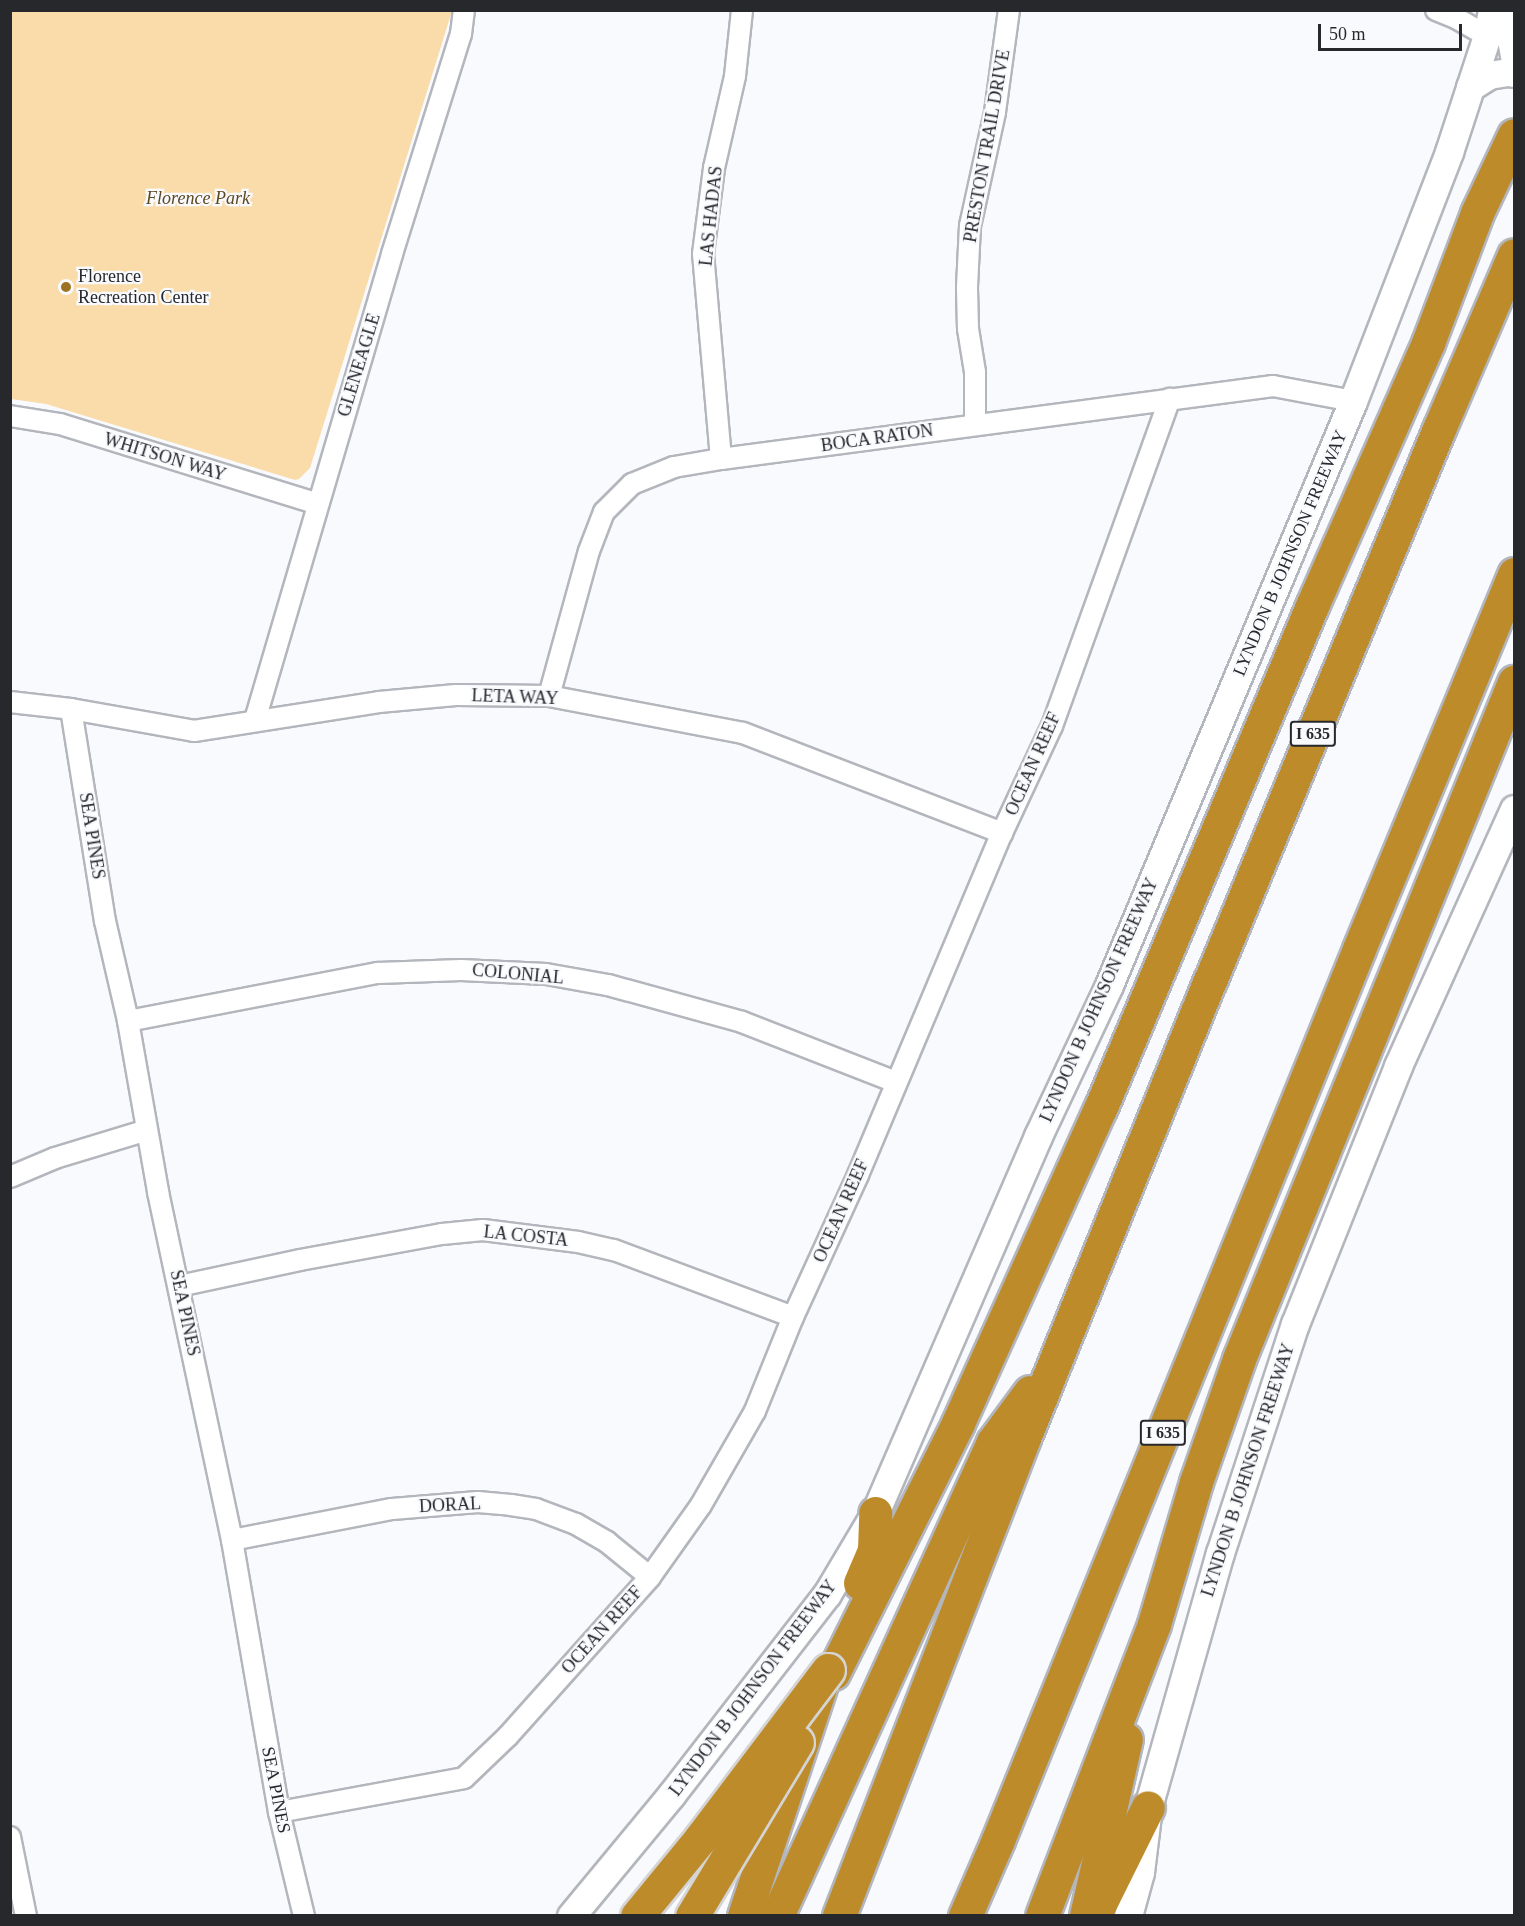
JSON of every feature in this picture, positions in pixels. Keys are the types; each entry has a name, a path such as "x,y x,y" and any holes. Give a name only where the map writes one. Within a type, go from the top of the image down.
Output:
{"highway":[{"path":"692,1916 802,1734 830,1672 855,1630 958,1423 1106,1096 1355,506 1428,343 1478,213 1515,135"},
{"name":"I 635","path":"839,1916 1059,1355 1219,959 1435,440 1515,255"},
{"name":"I 635","path":"965,1916 999,1840 1359,949 1515,574"},
{"path":"1086,1916 1154,1624 1196,1482 1239,1359 1413,936 1450,834 1515,682"},
{"path":"777,1916 993,1442 1059,1355"},
{"path":"744,1916 837,1637 874,1550 875,1513"},
{"path":"1042,1916 1154,1624"},
{"path":"637,1916 830,1672"},
{"path":"1094,1916 1148,1808"},
{"path":"983,1916 999,1840"}],"main road":[{"path":"1506,10 1515,56"},
{"name":"LYNDON B JOHNSON FREEWAY","path":"571,1916 671,1796 827,1593 875,1513 1038,1136 1109,986 1353,401 1449,152 1490,23"},
{"path":"1470,87 1489,75 1515,73"},
{"name":"LYNDON B JOHNSON FREEWAY","path":"1128,1916 1140,1872 1148,1808 1220,1553 1295,1324 1398,1066 1515,809"}],"street":[{"name":"GLENEAGLE","path":"255,720 461,34 464,10"},
{"name":"LAS HADAS","path":"721,459 703,254 714,168 735,76 742,10"},
{"name":"PRESTON TRAIL DRIVE","path":"975,424 975,372 968,328 967,297 970,226 995,112 1009,10"},
{"path":"1436,10 1456,18 1490,23"},
{"name":"BOCA RATON","path":"549,696 589,551 604,513 632,484 674,467 975,424 1273,386 1353,401"},
{"name":"OCEAN REEF","path":"279,1812 464,1778 508,1736 650,1577 701,1505 755,1411 793,1317 858,1175 1002,833 1052,726 1170,399"},
{"name":"WHITSON WAY","path":"10,416 60,424 318,504"},
{"name":"LETA WAY","path":"10,702 71,709 194,731 379,702 456,695 549,696 743,733 1002,833"},
{"name":"SEA PINES","path":"71,709 105,921 128,1021 147,1130 232,1540 279,1812 304,1916"},
{"name":"COLONIAL","path":"128,1021 378,973 461,970 546,974 608,985 742,1022 896,1082"},
{"path":"10,1177 55,1158 147,1130"},
{"name":"LA COSTA","path":"179,1286 300,1260 442,1234 483,1230 578,1242 614,1250 793,1317"},
{"name":"DORAL","path":"232,1540 392,1509 478,1502 511,1504 536,1509 576,1524 607,1542 650,1577"},
{"path":"10,1837 26,1916"}],"green space":[{"name":"Florence Park","path":"11,10 452,11 310,468 299,479 295,480 46,404 11,399"}],"place":[{"name":"Florence Recreation Center","path":"66,287"}]}
